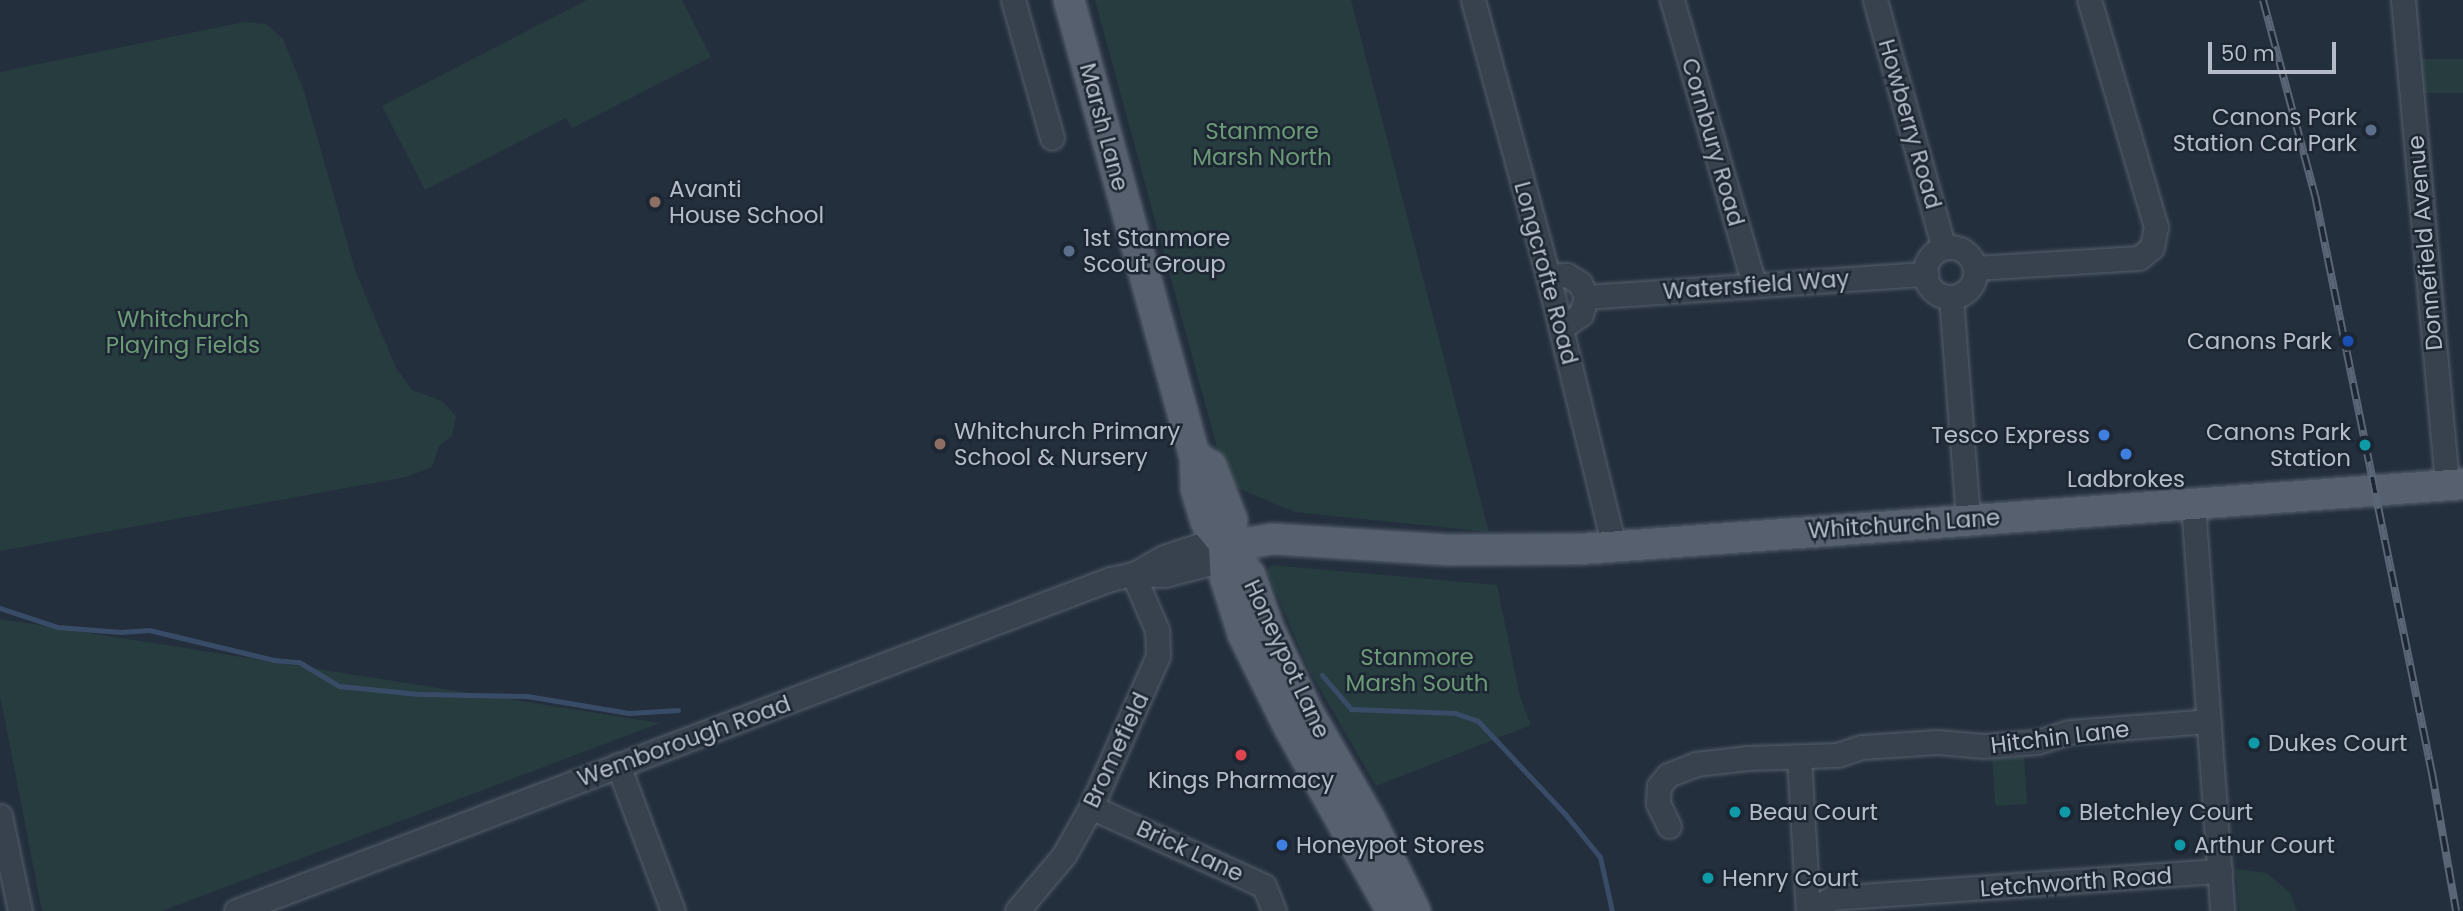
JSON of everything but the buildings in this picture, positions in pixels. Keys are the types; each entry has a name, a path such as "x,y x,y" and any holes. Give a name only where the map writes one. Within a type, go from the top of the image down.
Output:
{"main road":[{"name":"Marsh Lane","path":"1069,0 1195,456 1196,489 1206,522 1224,547"},
{"name":"Whitchurch Lane","path":"1224,547 1273,538 1526,552 2455,485"},
{"name":"Honeypot Lane","path":"1224,547 1226,580 1243,634 1289,727 1392,911"},
{"name":"Honeypot Lane","path":"1224,547 1250,575 1268,627 1306,709 1355,792 1415,911"}],"street":[{"path":"1013,0 1052,138"},
{"name":"Longcrofte Road","path":"1473,0 1548,276 1614,546"},
{"name":"Cornbury Road","path":"1672,0 1754,285"},
{"name":"Howberry Road","path":"1875,0 1944,248"},
{"path":"1975,268 2139,258 2152,247 2156,227 2089,0"},
{"name":"Donnefield Avenue","path":"2403,0 2455,485"},
{"path":"1952,247 1967,254 1975,268 1972,284 1967,291 1951,297 1932,289 1926,274 1932,255 1944,248 1952,247"},
{"name":"Watersfield Way","path":"1586,297 1926,274"},
{"path":"1548,276 1567,275 1580,283 1586,297 1581,314 1561,328"},
{"path":"1951,297 1968,519"},
{"path":"2193,503 2222,911"},
{"name":"Wemborough Road","path":"243,910 1110,579 1133,574 1186,549 1203,544 1224,547"},
{"name":"Bromefield","path":"1017,911 1064,855 1091,807 1158,656 1157,630 1133,574"},
{"name":"Hitchin Lane","path":"1669,826 1658,803 1659,786 1668,775 1696,764 1748,758 1837,754 1862,747 1937,742 1976,747 2036,742 2069,733 2209,721"},
{"path":"1799,757 1809,911"},
{"path":"618,765 673,911"},
{"name":"Brick Lane","path":"1091,807 1264,886 1274,911"},
{"path":"0,816 20,911"},
{"name":"Letchworth Road","path":"1809,911 1832,898 2220,871"}],"green space":[{"path":"587,0 682,0 711,57 572,128 566,118 425,190 382,106"},
{"name":"Stanmore Marsh North","path":"1095,0 1351,0 1489,532 1295,512 1227,484"},
{"name":"Whitchurch Playing Fields","path":"244,22 266,24 283,39 304,91 355,270 396,368 412,390 442,401 456,416 452,436 439,446 432,467 406,477 0,551 0,72"},
{"path":"2420,59 2463,59 2463,93 2420,93"},
{"name":"Stanmore Marsh South","path":"1271,565 1497,585 1520,697 1531,725 1376,786 1309,670 1267,571"},
{"path":"0,619 660,723 162,911 42,911 0,695"},
{"path":"2024,757 2027,804 1995,806 1992,759"},
{"path":"2236,869 2267,873 2290,893 2297,911 2239,911"}],"waterway":[{"path":"0,608 57,627 121,632 149,630 274,660 299,662 339,686 419,694 527,696 629,713 678,710"},
{"path":"1322,675 1351,709 1455,713 1478,721 1565,814 1600,857 1612,911"}],"railway":[{"path":"2263,0 2315,195 2432,773 2456,911"}],"place":[{"name":"Canons Park Station Car Park","path":"2371,130"},
{"name":"Avanti House School","path":"655,202"},
{"name":"1st Stanmore Scout Group","path":"1069,251"},
{"name":"Canons Park","path":"2348,341"},
{"name":"Tesco Express","path":"2104,435"},
{"name":"Whitchurch Primary School & Nursery","path":"940,444"},
{"name":"Canons Park Station","path":"2365,445"},
{"name":"Ladbrokes","path":"2126,454"},
{"name":"Dukes Court","path":"2254,743"},
{"name":"Kings Pharmacy","path":"1241,755"},
{"name":"Beau Court","path":"1735,812"},
{"name":"Bletchley Court","path":"2065,812"},
{"name":"Honeypot Stores","path":"1282,845"},
{"name":"Arthur Court","path":"2180,845"},
{"name":"Henry Court","path":"1708,878"}]}
